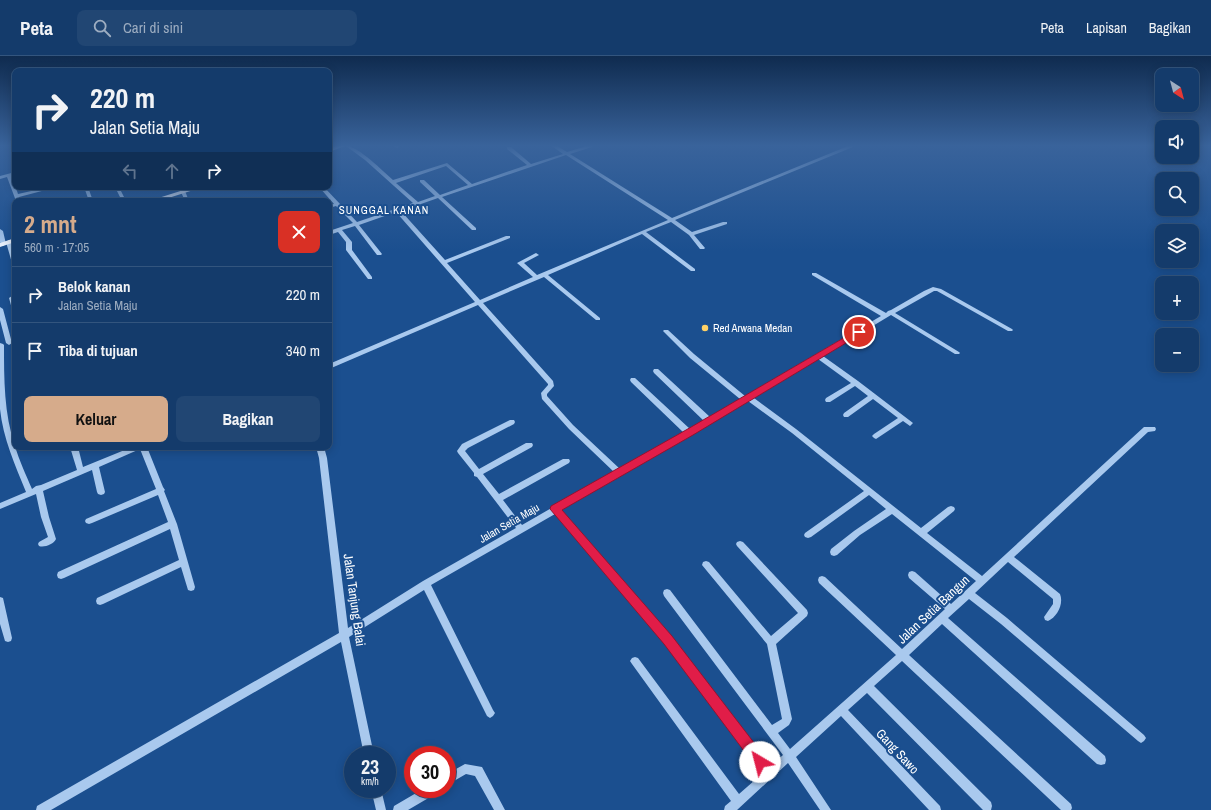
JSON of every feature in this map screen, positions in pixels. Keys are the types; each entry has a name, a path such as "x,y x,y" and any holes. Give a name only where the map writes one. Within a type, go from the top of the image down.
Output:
{"main road":[{"path":"162,198 187,190"}],"street":[{"path":"422,181 474,228"},
{"path":"467,181 472,186"},
{"path":"332,232 486,181"},
{"path":"610,181 672,220 691,234 702,248"},
{"path":"332,366 642,232 766,181"},
{"path":"393,182 417,204"},
{"path":"20,198 46,190"},
{"path":"324,190 356,224 379,254"},
{"path":"332,206 338,204"},
{"path":"398,211 551,383 550,387 543,394 544,397 571,427 620,473"},
{"path":"377,217 382,222"},
{"path":"691,234 725,223"},
{"path":"0,230 12,256"},
{"path":"339,230 349,242 349,250 370,278"},
{"path":"642,232 694,270"},
{"path":"444,262 508,237"},
{"path":"536,255 520,262 538,278"},
{"path":"814,274 957,353"},
{"path":"545,275 598,319"},
{"name":"Jalan Setia Maju","path":"41,810 52,807 344,635 426,584 689,433 926,292 936,289 1010,330"},
{"path":"0,309 12,342 1,346 0,378 5,421 12,444"},
{"path":"666,331 692,356 746,398 794,431 982,581"},
{"path":"818,356 910,423"},
{"path":"656,371 709,421"},
{"path":"633,380 689,433"},
{"path":"828,400 856,383"},
{"path":"846,415 873,396"},
{"path":"876,436 903,418"},
{"path":"512,422 462,448 461,453 521,529"},
{"name":"Jalan Setia Bangun","path":"729,810 790,757 969,594 1146,429 1153,429"},
{"path":"478,474 529,445"},
{"path":"14,450 30,492"},
{"path":"75,450 81,472"},
{"path":"0,506 39,488 95,466 124,450"},
{"path":"144,450 173,524 182,562 190,587"},
{"name":"Jalan Tanjung Balai","path":"321,450 324,458 344,635 367,746"},
{"path":"498,499 566,462"},
{"path":"95,466 101,492"},
{"path":"39,488 45,517 52,539 42,544"},
{"path":"89,521 161,490"},
{"path":"808,535 869,491"},
{"path":"555,509 668,640 770,774"},
{"path":"834,552 857,533 893,509"},
{"path":"922,532 951,509"},
{"path":"61,576 173,524"},
{"path":"740,544 804,614 771,642"},
{"path":"1008,557 1057,597 1058,605 1048,617"},
{"path":"100,601 182,562"},
{"path":"706,565 771,642 787,719 786,722 771,732"},
{"path":"912,575 952,609"},
{"path":"822,580 1067,808"},
{"path":"426,584 490,713"},
{"path":"666,594 790,757 826,810"},
{"path":"969,594 1004,621 1141,738"},
{"path":"0,601 1,616 8,638"},
{"path":"942,618 1101,760"},
{"path":"635,661 738,802"},
{"path":"867,686 987,806"},
{"name":"Gang Sawo","path":"841,709 936,810"},
{"path":"456,774 465,769 478,771 500,810"},
{"path":"378,798 381,810"},
{"path":"398,810 418,798"}],"place":[{"name":"Red Arwana Medan","path":"705,328"}],"district":[{"name":"SUNGGAL KANAN","path":"384,210"}],"route":[{"path":"760,762 668,640 555,509 689,433 859,332"}]}
